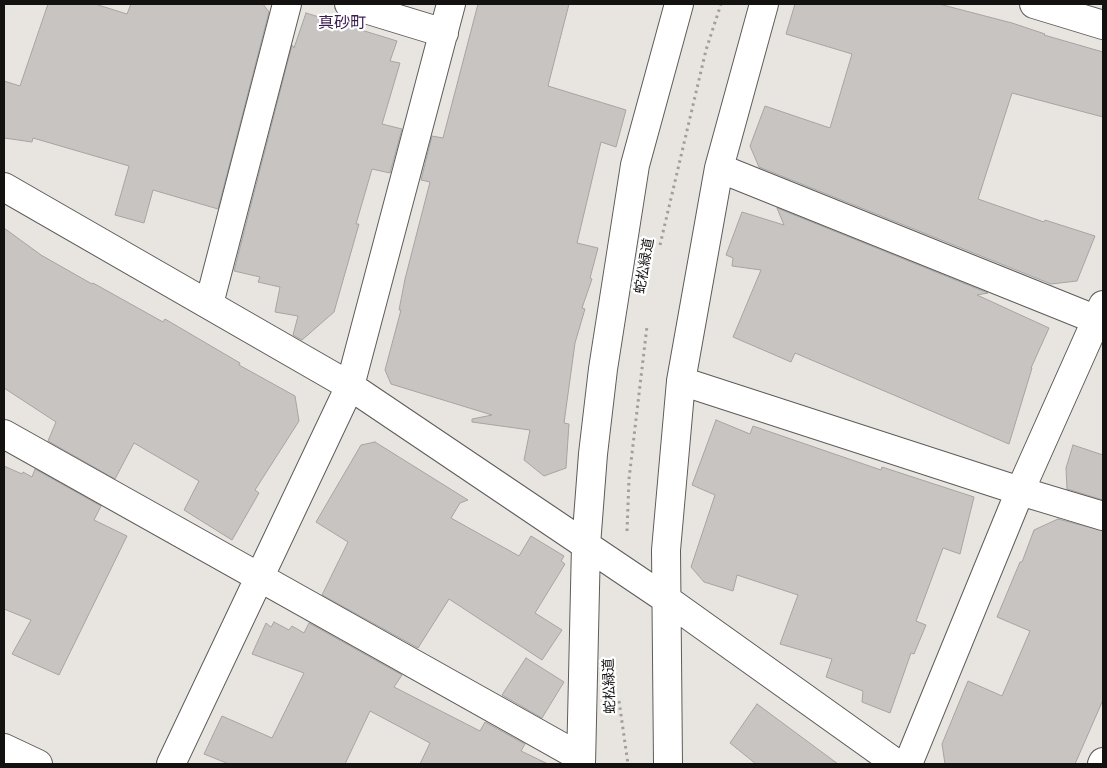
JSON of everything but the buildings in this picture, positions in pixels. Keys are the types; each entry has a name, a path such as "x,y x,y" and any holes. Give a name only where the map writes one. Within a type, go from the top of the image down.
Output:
{"street":[{"path":"209,304 287,4"},
{"path":"349,4 444,33"},
{"path":"171,764 350,386 451,4"},
{"path":"4,434 260,577 581,761 586,545 592,454 603,369 635,165 679,4"},
{"path":"668,764 666,550 681,380 719,168 764,4"},
{"path":"1034,4 1103,25"},
{"path":"719,168 1100,312 1020,491 908,764"},
{"path":"4,188 350,386 666,599 897,764"},
{"path":"681,380 1020,491 1103,516"},
{"path":"4,748 38,764"}],"path":[{"name":"蛇松緑道","path":"658,251 706,50 721,4"},
{"path":"627,538 629,479 648,318"},
{"name":"蛇松緑道","path":"620,692 628,764"}],"district":[{"name":"真砂町","path":"342,24"}]}
